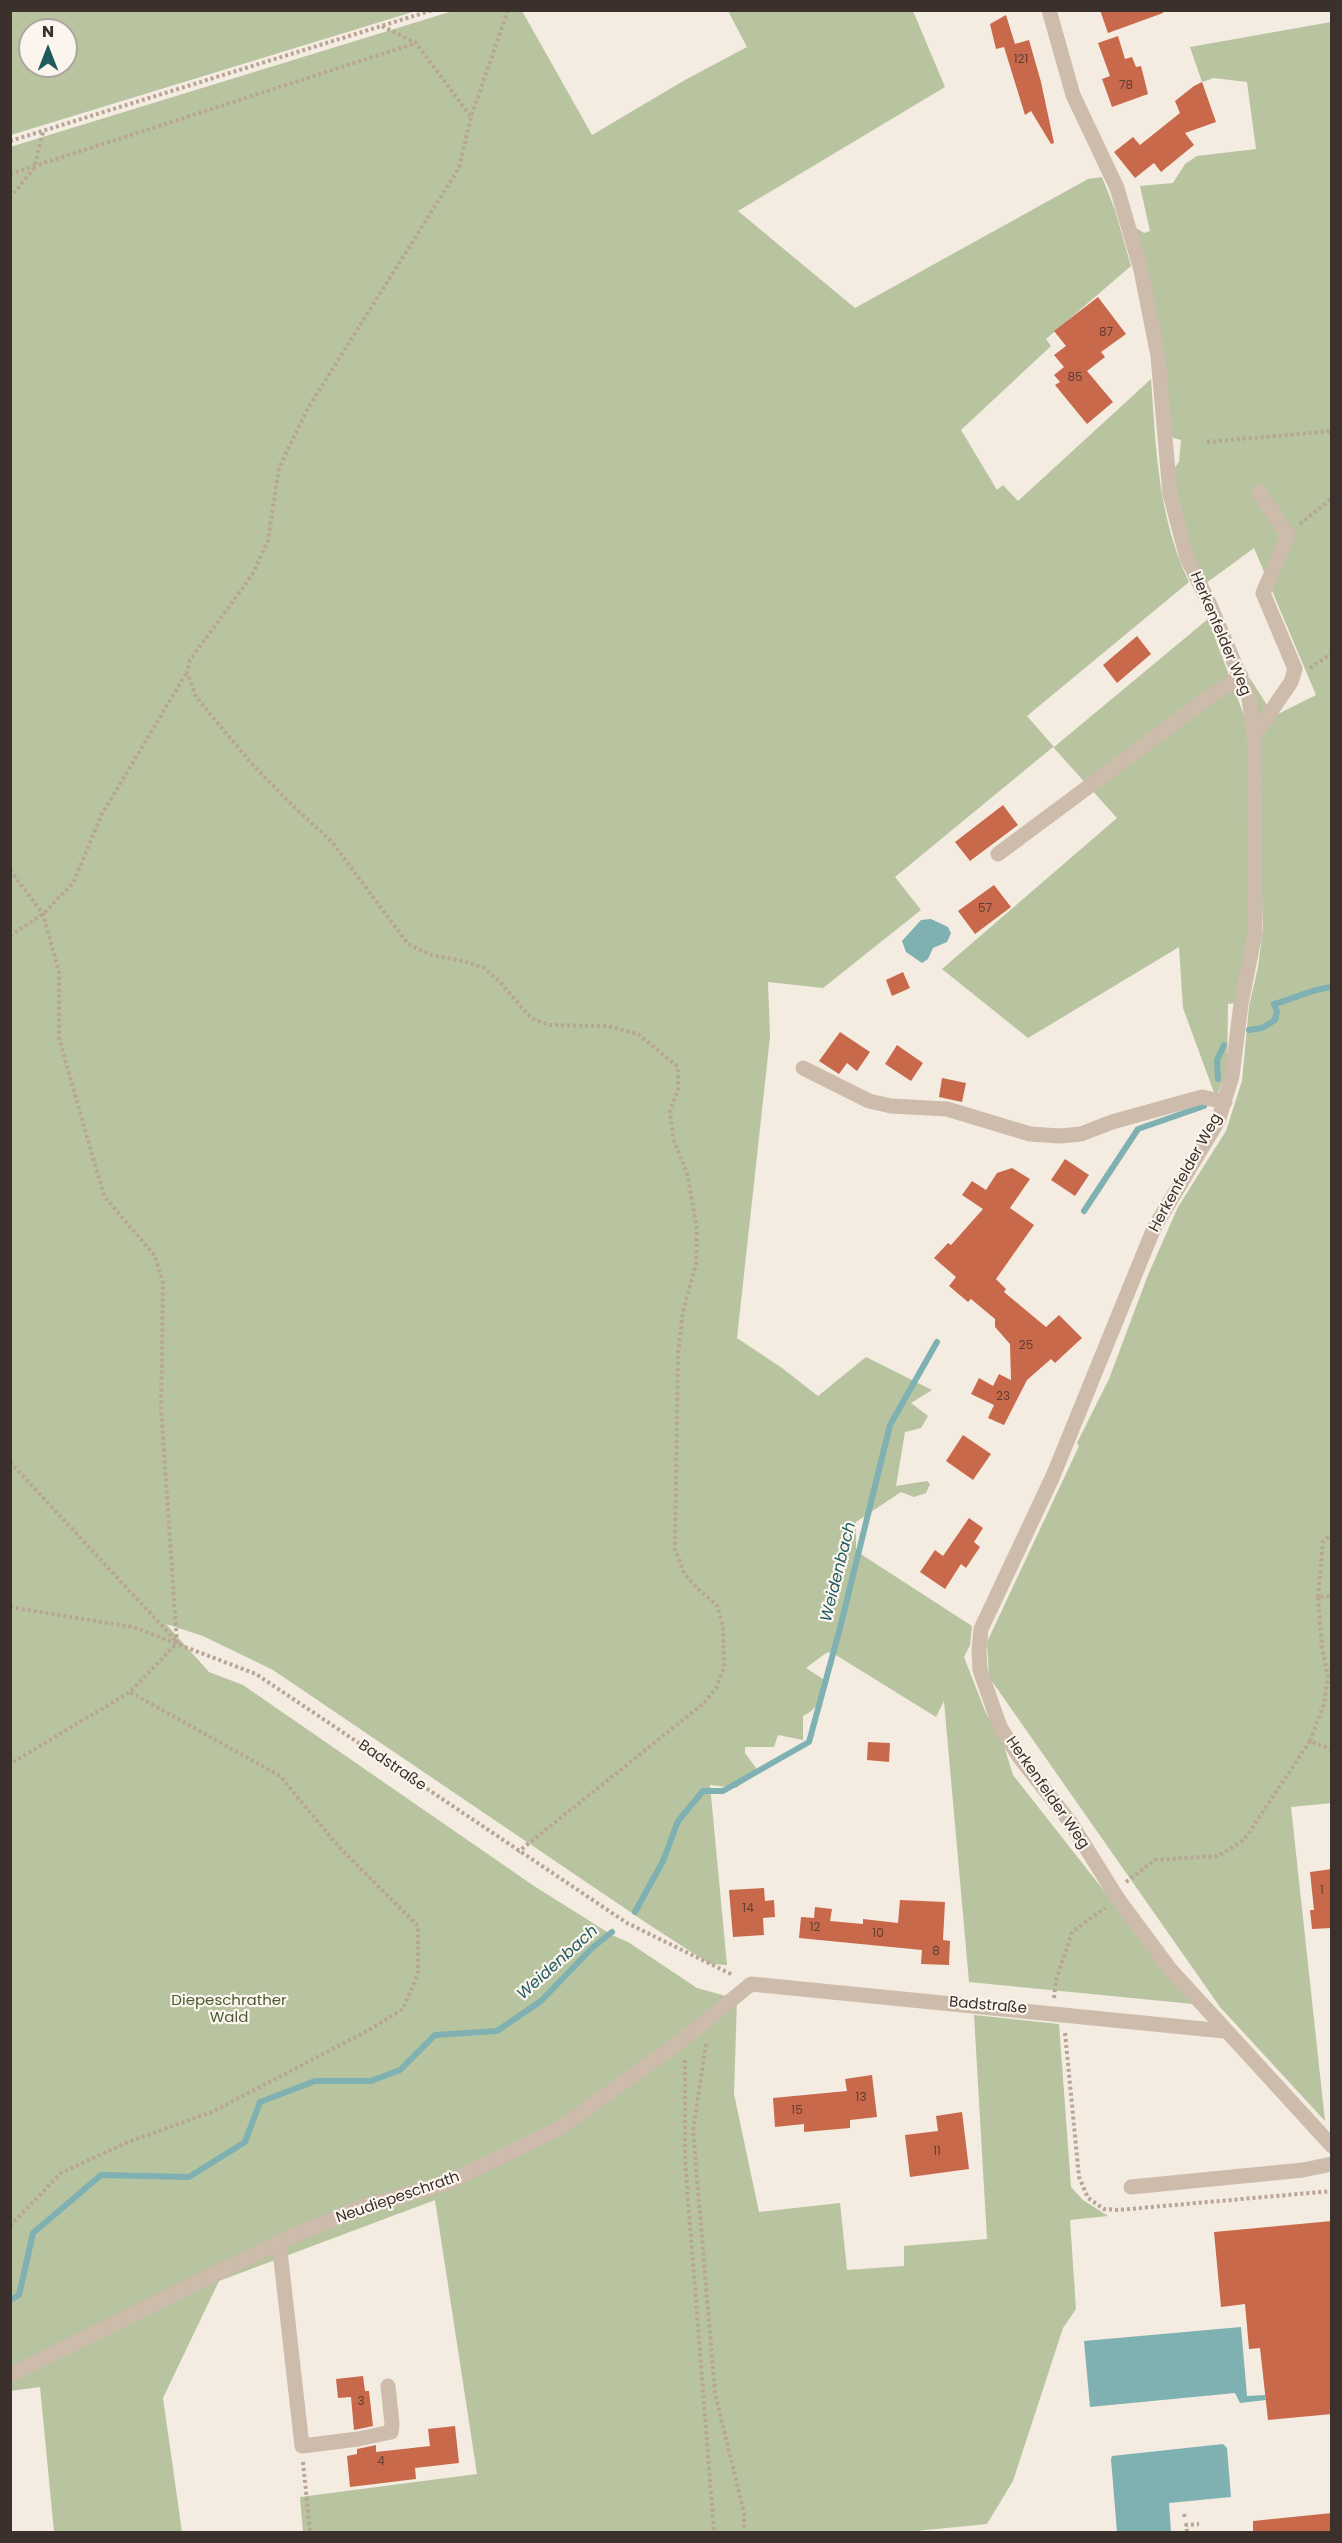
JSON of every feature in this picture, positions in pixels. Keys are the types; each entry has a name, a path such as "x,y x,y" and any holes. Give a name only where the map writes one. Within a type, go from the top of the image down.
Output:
{"street":[{"name":"Herkenfelder Weg","path":"1048,10 1072,95 1117,188 1141,270 1158,356 1170,494 1187,558 1249,698 1254,736 1255,933 1232,1076 1224,1102 1210,1136 1154,1228 1053,1476 981,1629 980,1670 1000,1727 1070,1822 1115,1895 1170,1969 1224,2031 1332,2146"},
{"path":"1254,736 1291,682 1295,669 1263,594 1288,535 1259,492"},
{"path":"998,854 1241,676"},
{"path":"803,1068 869,1101 891,1106 947,1109 1030,1134 1060,1136 1081,1134 1113,1122 1202,1097 1224,1102"},
{"path":"685,2038 751,1984"},
{"name":"Badstraße","path":"751,1984 1224,2031"},
{"name":"Neudiepeschrath","path":"10,2374 279,2242 362,2207 447,2183 560,2128 685,2038"},
{"path":"1131,2187 1303,2170 1332,2164"},
{"path":"279,2242 302,2446 391,2432 388,2386"}],"path":[{"path":"10,141 433,10"},
{"path":"10,936 43,914 73,883 102,814 187,672 190,660 252,575 268,541 279,468 308,408 459,168 471,117 507,10"},
{"path":"382,26 416,43 471,117"},
{"path":"10,174 416,43"},
{"path":"10,198 34,168 43,131"},
{"path":"1207,442 1332,431"},
{"path":"1288,535 1332,498"},
{"path":"187,672 196,697 223,732 289,802 332,842 408,944 431,955 459,960 484,968 499,981 531,1018 549,1025 608,1026 638,1034 678,1067 678,1090 670,1111 673,1138 687,1173 697,1229 696,1264 683,1311 678,1354 675,1549 684,1573 717,1605 723,1626 724,1668 716,1688 704,1703 518,1852"},
{"path":"10,870 43,914 59,972 59,1038 104,1196 155,1256 163,1283 161,1407 177,1643 130,1692 10,1764"},
{"path":"10,1462 177,1643"},
{"path":"1332,1535 1323,1541 1318,1597 1322,1648 1328,1677 1324,1704 1310,1741 1244,1840 1218,1856 1155,1860 1072,1932 1056,1980 1054,2006 1065,2026 1079,2177 1088,2198 1104,2209 1332,2191"},
{"path":"1318,1597 1332,1596"},
{"name":"Badstraße","path":"10,1607 133,1627 256,1674 627,1923 751,1984"},
{"path":"10,2226 61,2173 128,2142 213,2112 367,2031 404,2009 418,1973 418,1926 338,1846 280,1776 130,1692"},
{"path":"1310,1741 1332,1750"},
{"path":"710,2017 693,2131 715,2393 744,2513 744,2532"},
{"path":"685,2038 685,2160 714,2532"},
{"path":"302,2446 310,2532"},
{"path":"1187,2532 1186,2525 1199,2524"}],"green space":[{"path":"11,10 416,11 11,135"},
{"name":"Diepeschrather Wald","path":"456,10 522,11 592,135 685,80 747,47 728,11 913,11 945,87 738,211 855,308 1088,179 1102,177 1115,210 1131,266 1046,339 1051,346 961,430 997,490 1003,485 1018,501 1151,379 1160,482 1171,533 1189,582 1027,716 1054,747 1208,619 1245,718 1249,928 1235,1003 1228,1004 1227,1070 1216,1098 1183,1008 1179,947 1028,1038 942,969 1117,818 1053,747 895,877 921,910 823,988 768,982 770,1037 737,1338 782,1368 818,1396 866,1357 932,1390 911,1403 928,1416 921,1428 905,1432 896,1486 927,1481 930,1484 926,1493 914,1497 901,1492 856,1522 856,1551 972,1626 970,1645 964,1657 985,1711 1004,1746 1013,1775 1193,2004 969,1982 944,1701 936,1717 831,1652 826,1653 806,1668 823,1679 819,1701 813,1710 803,1716 803,1740 778,1735 774,1747 745,1747 745,1753 759,1772 736,1788 710,1785 727,1965 710,1964 651,1926 273,1670 203,1636 166,1624 209,1672 243,1685 534,1886 612,1935 628,1942 697,1988 737,1999 734,2094 759,2212 840,2203 847,2270 904,2266 904,2246 987,2239 974,2015 1059,2024 1071,2187 1083,2200 1108,2216 1070,2220 1076,2309 1063,2328 1013,2481 987,2524 906,2532 303,2532 300,2497 477,2474 435,2200 219,2281 163,2398 182,2532 54,2532 40,2387 10,2391 10,147"},
{"path":"1331,22 1332,1803 1291,1807 1325,2121 1220,2007 989,1677 987,1642 1079,1446 1077,1443 1109,1379 1148,1275 1178,1207 1226,1131 1242,1081 1249,1006 1258,967 1263,928 1255,701 1249,677 1274,716 1316,695 1254,548 1205,584 1193,557 1172,471 1179,462 1181,440 1173,438 1169,430 1136,228 1144,233 1150,231 1140,186 1173,183 1185,164 1197,156 1256,149 1247,82 1214,78 1202,82 1190,47"}],"water":[{"path":"931,919 948,927 951,933 947,942 933,948 928,959 922,963 906,952 902,941 921,920"},
{"path":"1241,2327 1247,2396 1265,2395 1266,2400 1240,2403 1235,2393 1090,2407 1084,2341"},
{"path":"1223,2444 1227,2448 1231,2497 1169,2503 1171,2532 1117,2532 1112,2456"}],"building":[{"path":"1100,10 1163,10 1163,13 1108,33"},
{"path":"1006,15 1015,44 1029,40 1054,143 1051,144 1031,111 1025,115 1004,47 996,49 990,24"},
{"path":"1118,36 1125,59 1132,57 1136,67 1141,66 1148,94 1112,107 1102,79 1110,76 1098,43"},
{"path":"1202,82 1216,122 1185,133 1194,145 1161,172 1154,163 1135,178 1114,152 1133,137 1140,145 1180,113 1175,101"},
{"path":"1098,297 1126,334 1101,352 1105,357 1087,371 1113,402 1087,424 1055,385 1060,382 1054,375 1064,367 1054,355 1066,346 1054,331"},
{"path":"1137,636 1151,654 1117,683 1103,665"},
{"path":"1003,805 1018,825 970,861 955,842"},
{"path":"994,885 1011,907 975,934 958,911"},
{"path":"903,972 910,988 892,996 886,980"},
{"path":"840,1032 870,1052 857,1071 847,1063 839,1074 819,1061"},
{"path":"897,1045 923,1063 911,1081 885,1064"},
{"path":"942,1078 966,1083 962,1102 939,1097"},
{"path":"1065,1159 1089,1175 1075,1196 1051,1180"},
{"path":"1012,1168 1030,1179 1010,1208 1034,1225 996,1279 1006,1289 1004,1292 1046,1327 1059,1315 1082,1338 1055,1363 1051,1359 1027,1380 1004,1425 988,1418 994,1405 971,1394 979,1378 993,1386 999,1374 1011,1380 1010,1344 995,1327 995,1319 971,1299 968,1302 949,1286 956,1277 934,1258 948,1243 951,1245 983,1209 962,1195 972,1181 986,1190 997,1173"},
{"path":"963,1435 991,1454 973,1480 946,1461"},
{"path":"969,1518 983,1528 974,1542 980,1547 966,1568 961,1564 945,1589 920,1572 935,1550 943,1556"},
{"path":"868,1742 890,1743 889,1762 867,1760"},
{"path":"1332,1869 1332,1928 1312,1929 1310,1910 1314,1910 1310,1872"},
{"path":"764,1888 765,1901 774,1900 775,1917 763,1918 764,1935 733,1937 729,1890"},
{"path":"900,1900 945,1902 943,1940 950,1941 949,1965 921,1964 922,1950 799,1938 801,1917 814,1918 815,1907 832,1909 830,1921 863,1924 863,1919 898,1923"},
{"path":"872,2075 877,2117 850,2120 850,2128 804,2132 804,2124 775,2127 773,2098 847,2091 845,2079"},
{"path":"962,2112 969,2169 910,2177 905,2135 938,2131 936,2116"},
{"path":"1332,2221 1332,2414 1268,2420 1260,2348 1249,2349 1245,2304 1221,2307 1214,2232"},
{"path":"363,2376 365,2391 369,2391 373,2426 354,2430 351,2397 338,2398 336,2379"},
{"path":"455,2426 459,2463 415,2468 416,2479 350,2487 347,2456 357,2454 357,2449 376,2445 376,2452 430,2446 428,2429"},
{"path":"1332,2513 1332,2532 1253,2532 1253,2521"}],"waterway":[{"name":"Weidenbach","path":"1249,1030 1262,1028 1275,1020 1277,1011 1274,1004 1332,987"},
{"name":"Weidenbach","path":"1218,1079 1217,1060 1224,1045"},
{"name":"Weidenbach","path":"1084,1211 1138,1129 1204,1106"},
{"name":"Weidenbach","path":"635,1912 663,1861 678,1821 703,1791 723,1791 809,1742 840,1628 890,1425 937,1342"},
{"name":"Weidenbach","path":"10,2300 19,2295 33,2233 101,2175 189,2177 245,2142 260,2102 315,2081 371,2081 400,2070 435,2035 497,2031 541,2001 592,1948 612,1932"}]}
